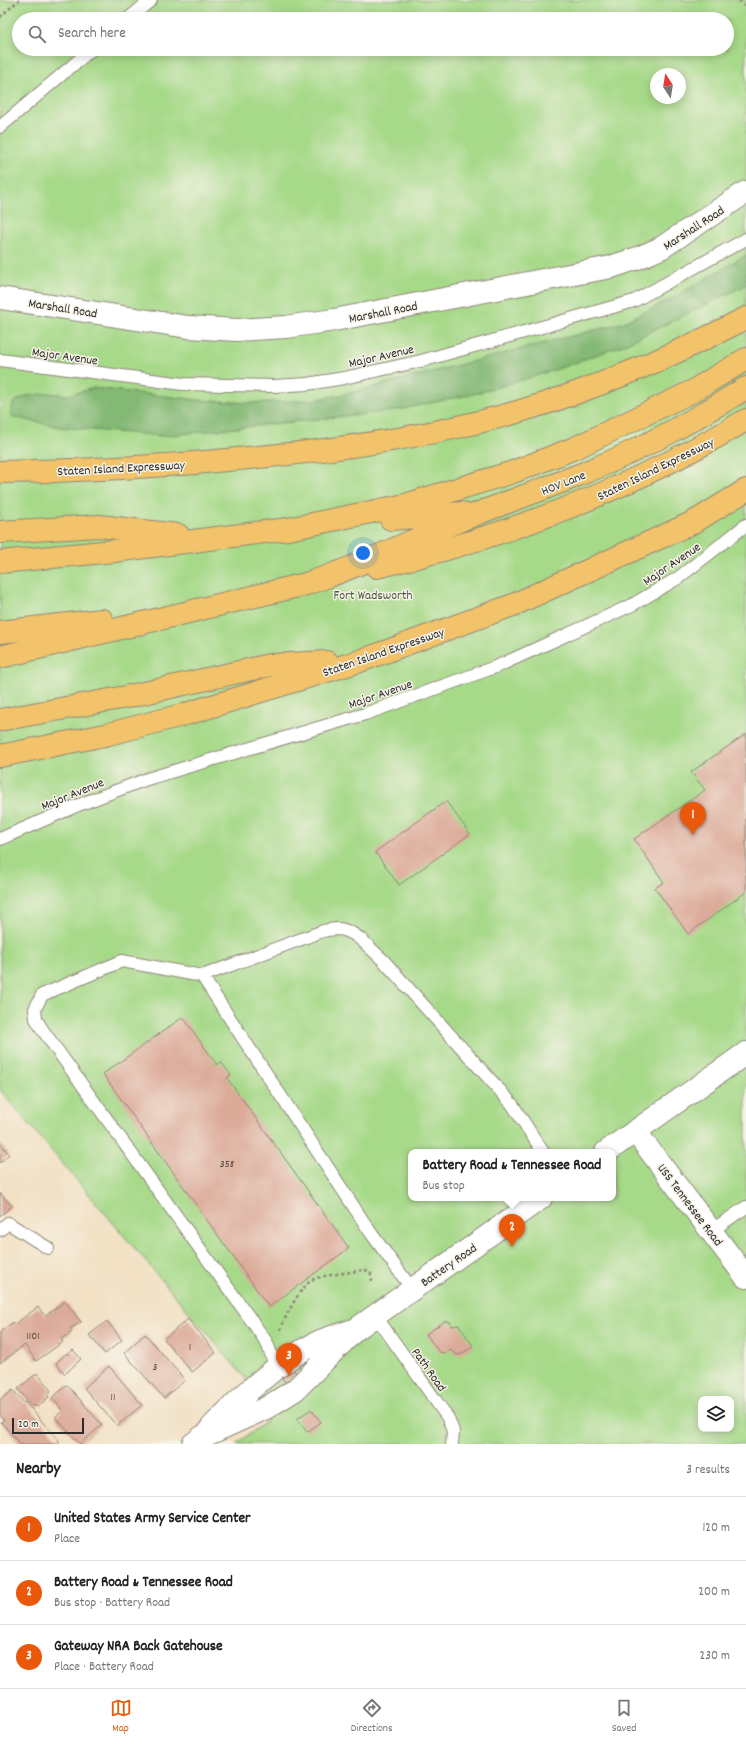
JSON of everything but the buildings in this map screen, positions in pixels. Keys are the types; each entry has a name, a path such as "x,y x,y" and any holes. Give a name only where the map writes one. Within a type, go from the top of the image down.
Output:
{"highway":[{"name":"Staten Island Expressway","path":"0,472 125,468 217,462 312,452 433,432 518,411 597,385 681,350 746,318"},
{"path":"288,529 405,505 513,472 575,448 620,428 693,391 746,359"},
{"name":"HOV Lane","path":"489,509 544,490 635,451 746,388"},
{"name":"Staten Island Expressway","path":"0,632 164,611 306,584 402,562 488,537 575,506 651,472 746,420"},
{"name":"Staten Island Expressway","path":"0,756 98,737 149,724 360,661 513,605 694,522 746,490"},
{"path":"0,562 114,551 328,523 460,514 489,509"},
{"path":"0,657 306,584 342,572 489,509"},
{"path":"0,532 99,526 213,538"},
{"path":"0,720 126,697 270,665 360,661"}],"street":[{"name":"Marshall Road","path":"0,298 188,327 237,330 286,328 611,267 661,248 746,192"},
{"path":"610,1149 746,1053"},
{"name":"USS Tennessee Road","path":"635,1131 746,1277"},
{"name":"Battery Road","path":"198,1441 266,1408 295,1390 355,1330 537,1201"},
{"name":"Battery Road","path":"198,1441 242,1397 276,1368 316,1343 355,1330"}],"lane":[{"path":"136,12 151,0"},
{"path":"0,127 84,56"},
{"name":"Major Avenue","path":"0,360 183,384 274,386 307,384 421,361 634,302 746,239"},
{"name":"Major Avenue","path":"0,838 76,806 147,779 365,714 498,666 632,605 678,578 746,525"},
{"path":"276,1368 267,1343 36,1019 35,1009 42,995 122,961 202,976 323,931 338,929 349,932 363,941 383,960 512,1104 541,1149"},
{"path":"202,976 371,1233 412,1289"},
{"path":"710,1231 746,1207"},
{"path":"0,1230 8,1223 48,1248"},
{"name":"Path Road","path":"375,1315 448,1418 453,1431 452,1444"}],"path":[{"path":"0,16 19,0"},
{"path":"739,0 746,8"},
{"path":"279,1332 287,1315 304,1288 312,1280 365,1270 371,1274 372,1281"}],"green space":[{"name":"Fort Wadsworth","path":"0,0 746,0 746,1444 236,1444 267,1421 245,1378 0,1090"},
{"path":"746,255 746,285 623,345 555,370 478,393 393,411 162,436 60,427 13,417 10,410 14,402 26,396 49,393 68,395 94,388 199,400 251,403 312,400 350,393 622,323 669,300"}],"place":[{"name":"United States Army Service Center","path":"693,835"},
{"name":"Battery Road & Tennessee Road","path":"512,1247"},
{"name":"Gateway NRA Back Gatehouse","path":"289,1376"}]}
